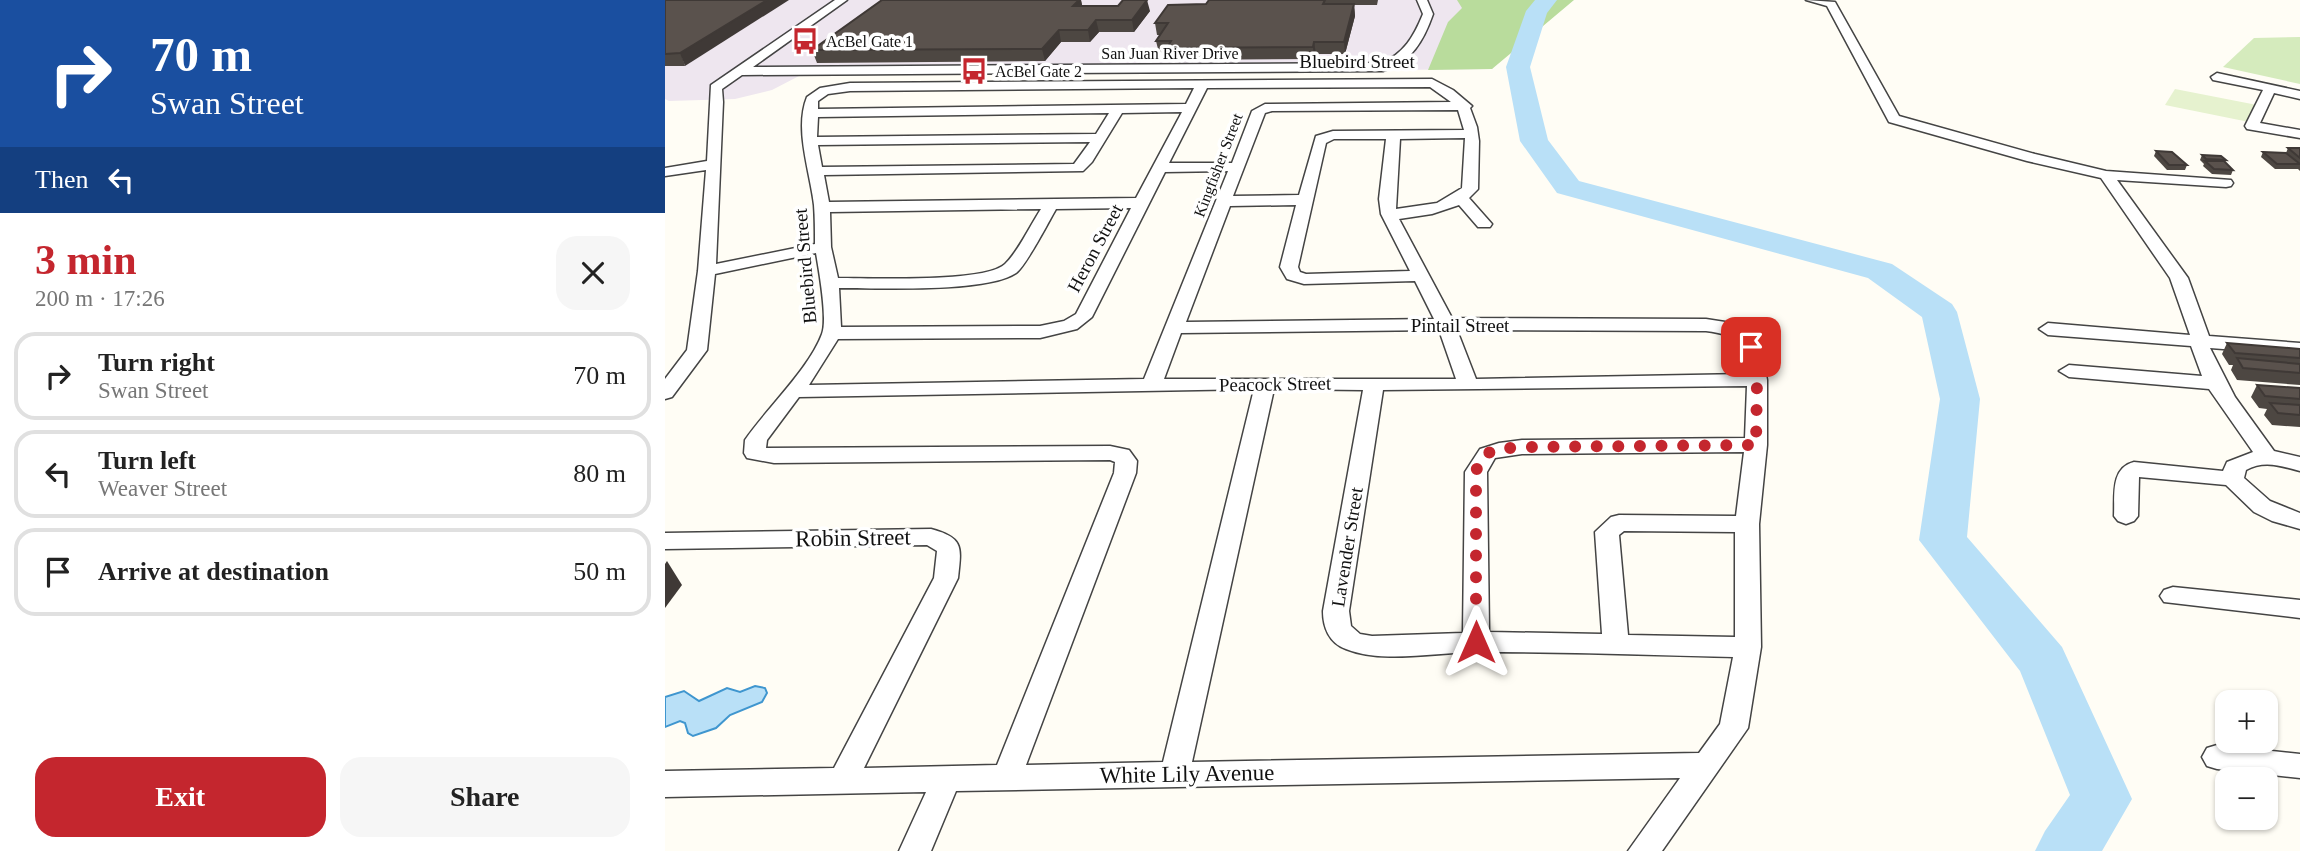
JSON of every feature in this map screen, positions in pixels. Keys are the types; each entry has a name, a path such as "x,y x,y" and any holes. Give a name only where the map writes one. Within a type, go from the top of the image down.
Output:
{"street":[{"path":"665,393 697,349 707,271 717,102 738,86 744,77 742,71 842,0"},
{"name":"San Juan River Drive","path":"742,71 1383,67 1397,63 1410,50 1428,14 1422,0"},
{"path":"1811,0 1831,4 1894,119 2032,158 2106,175 2225,183"},
{"path":"2217,77 2300,94"},
{"name":"Bluebird Street","path":"1007,777 1125,473 1126,461 1121,455 1110,453 774,456 755,453 755,440 793,391 832,333 830,283 823,247 822,207 810,141 812,100 824,91 850,87 1420,82 1439,86 1465,106"},
{"name":"Heron Street","path":"832,333 1040,332 1070,325 1083,317 1203,84"},
{"path":"2270,88 2252,126 2300,134"},
{"path":"1389,214 1419,214 1461,198 1470,189 1471,120 1465,106"},
{"name":"Kingfisher Street","path":"1152,386 1256,114 1270,107 1465,106"},
{"path":"810,113 1190,108"},
{"path":"816,171 1070,169 1082,165 1117,111"},
{"path":"1420,276 1304,279 1293,275 1289,267 1321,139 1333,135 1470,134"},
{"path":"1393,135 1387,199 1389,214 1446,324 1468,385"},
{"path":"810,141 1100,138"},
{"path":"665,172 714,164"},
{"path":"1158,168 1236,167"},
{"path":"2106,175 2179,278 2199,333 2198,342 2215,383 2267,457"},
{"path":"1461,198 1484,224"},
{"path":"1223,201 1306,200"},
{"path":"822,207 1143,203"},
{"path":"830,283 972,280 1000,275 1011,269 1051,205"},
{"path":"707,271 823,247"},
{"name":"Pintail Street","path":"1174,328 1446,324 1706,325 1731,328 1743,337 1751,347 1757,380"},
{"path":"2048,329 2300,348"},
{"path":"2069,371 2215,383"},
{"path":"1644,851 1734,728 1748,647 1747,524 1756,445 1757,380"},
{"name":"Peacock Street","path":"793,391 1265,383 1468,385 1757,380"},
{"path":"1175,775 1265,383"},
{"name":"Lavender Street","path":"1374,383 1336,611 1335,623 1339,634 1355,645 1476,642 1748,647"},
{"path":"1476,642 1476,472 1479,460 1487,453 1522,447 1756,445"},
{"path":"2300,464 2267,457 2246,459 2235,467 2233,479 2244,495 2266,510 2300,521"},
{"path":"2126,516 2127,476 2134,469 2233,479"},
{"path":"1616,644 1607,532 1619,523 1747,524"},
{"name":"Robin Street","path":"665,541 931,537 949,548 946,578 843,780"},
{"path":"2173,596 2300,609"},
{"path":"2217,757 2300,766"},
{"name":"White Lily Avenue","path":"665,784 1708,765"},
{"path":"915,851 947,778"}],"shaded area":[{"path":"665,0 1535,0 1492,69 799,76 772,90 735,99 669,101 665,99"}],"green space":[{"path":"1457,0 1574,0 1492,69 1428,70 1448,22 1462,8"},
{"path":"2300,37 2300,84 2223,67 2254,38"},
{"path":"2175,89 2257,105 2249,122 2165,105"}],"water":[{"path":"755,686 765,688 767,693 762,702 730,715 716,728 693,736 688,733 685,723 680,721 665,727 665,697 684,691 699,701 727,688 740,692"}],"building":[{"path":"665,0 767,0 680,53 665,54"},
{"path":"882,0 1079,0 1073,6 1118,6 1123,0 1147,0 1132,20 1096,20 1088,30 1059,30 1042,49 812,50"},
{"path":"1209,0 1325,0 1323,4 1354,4 1344,42 1314,42 1313,47 1167,48 1171,41 1156,41 1168,23 1155,23 1168,5 1206,4"},
{"path":"2288,148 2300,148 2300,158"},
{"path":"2156,151 2172,152 2187,165 2169,165"},
{"path":"2263,152 2286,153 2300,164 2277,164"},
{"path":"2202,155 2221,156 2226,160 2206,159"},
{"path":"2205,161 2224,161 2233,170 2214,169"},
{"path":"2227,343 2300,349 2300,358 2235,353"},
{"path":"2237,358 2300,364 2300,373 2243,368"},
{"path":"2257,385 2300,388 2300,399 2265,396"},
{"path":"2270,403 2300,405 2300,415 2278,413"}],"waterway":[{"path":"1547,0 1537,11 1518,67 1534,141 1568,187 1880,271 1939,312 1960,399 1943,540 2043,662 2102,799 2067,851"}],"place":[{"name":"AcBel Gate 1","path":"805,41"},
{"name":"AcBel Gate 2","path":"974,71"}],"route":[{"path":"1476,642 1476,472 1479,460 1487,453 1522,447 1756,445 1757,380 1751,347"}]}
